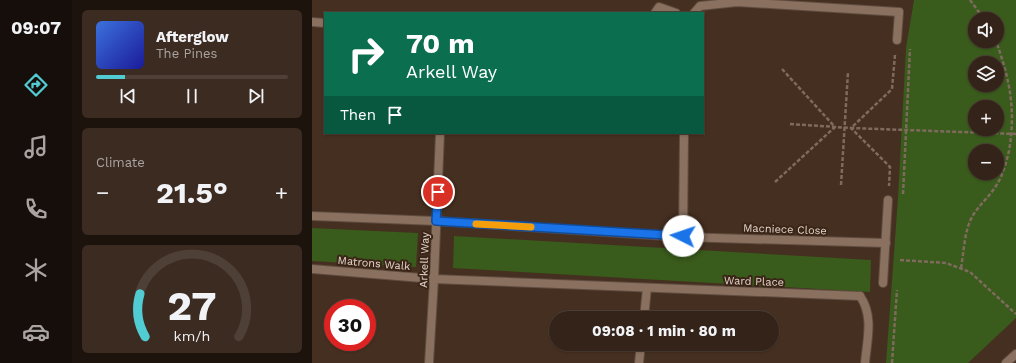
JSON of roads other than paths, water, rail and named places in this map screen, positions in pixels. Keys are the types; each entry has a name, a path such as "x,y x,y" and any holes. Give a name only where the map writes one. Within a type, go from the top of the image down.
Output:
{"street":[{"path":"695,12 700,6 737,2 898,12 897,40"},
{"path":"658,7 673,12"},
{"path":"312,22 324,23"},
{"name":"Arkell Way","path":"429,363 440,134"},
{"path":"683,236 684,134"},
{"path":"883,283 888,200"},
{"name":"Macniece Close","path":"312,216 436,221 683,236 886,243"},
{"name":"Matrons Walk","path":"312,269 434,279"},
{"name":"Ward Place","path":"434,279 860,296 866,305 869,319 865,363"},
{"path":"645,311 647,288"},
{"path":"639,363 640,351"},
{"path":"1006,363 1016,354"}]}
